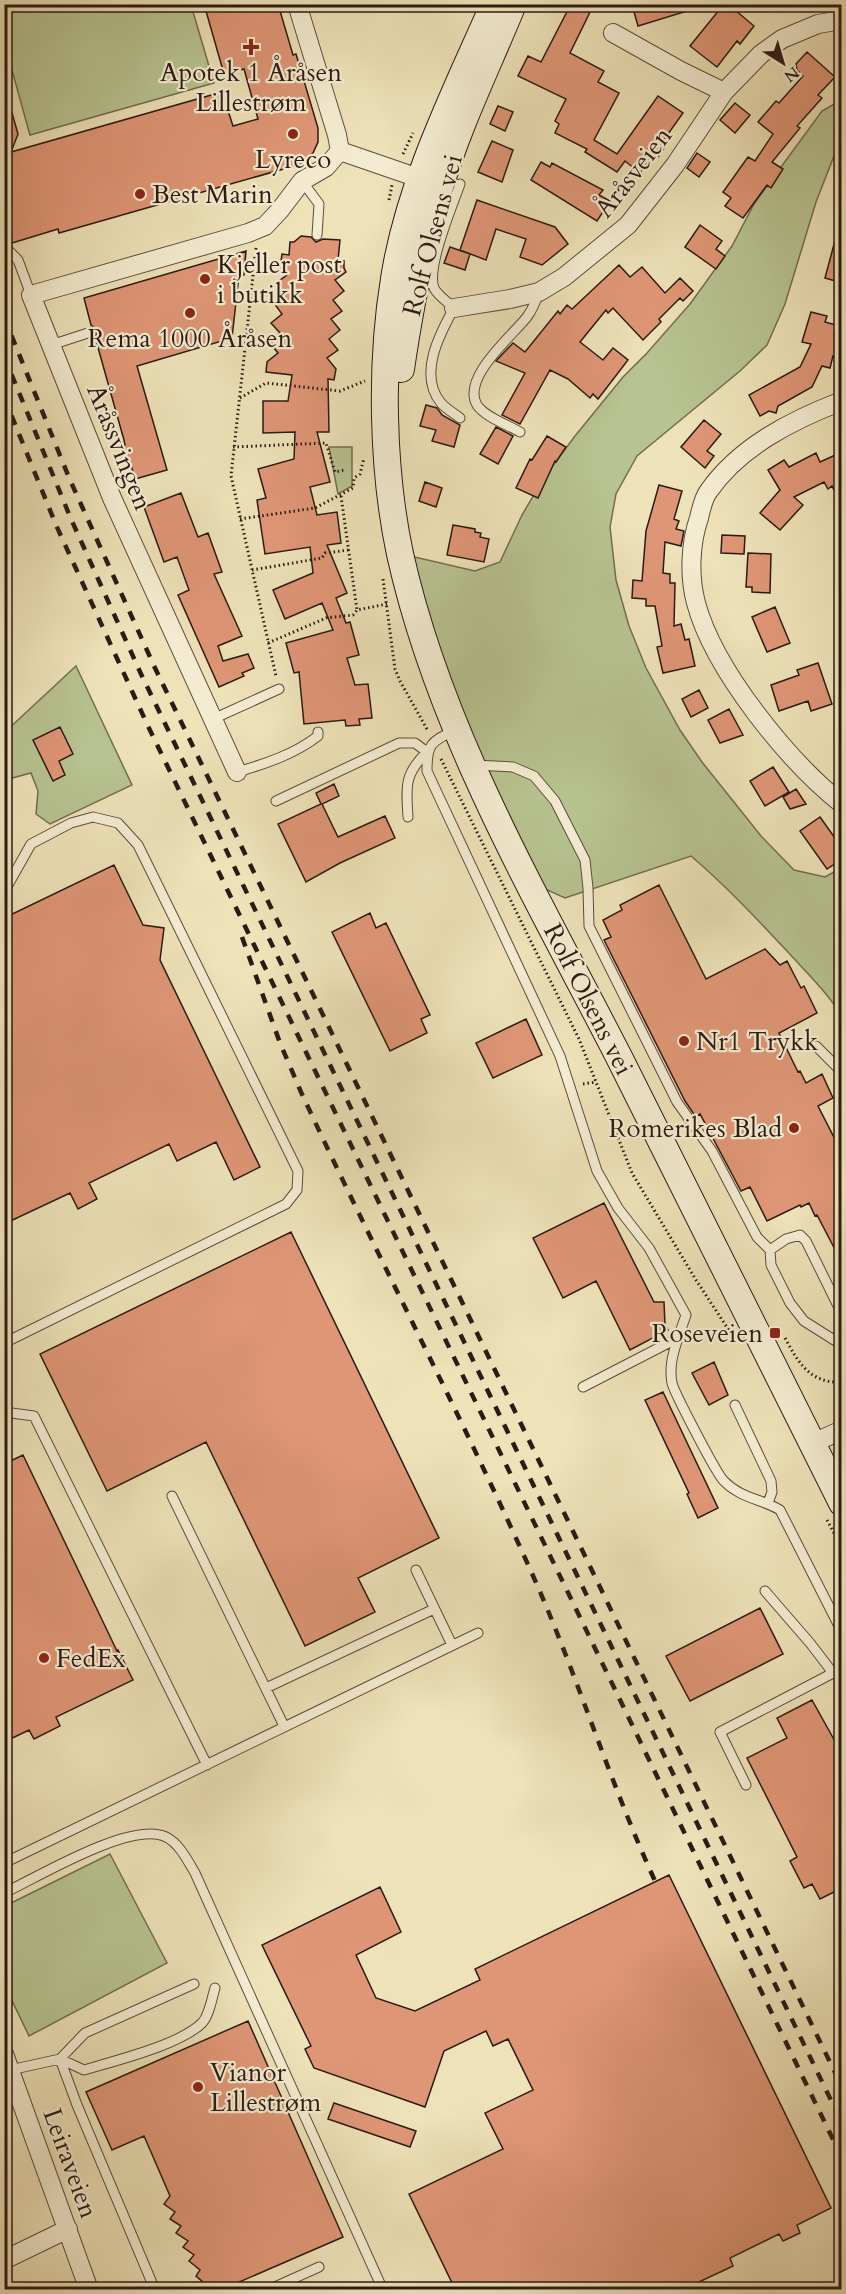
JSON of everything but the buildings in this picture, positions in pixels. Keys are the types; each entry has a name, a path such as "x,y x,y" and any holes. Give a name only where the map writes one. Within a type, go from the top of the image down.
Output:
{"main road":[{"name":"Rolf Olsens vei","path":"494,4 440,182 410,305 396,401 390,475 393,516 409,588 457,729 502,831 622,1062 842,1503"},
{"name":"Rolf Olsens vei","path":"440,182 513,4"}],"street":[{"path":"297,4 337,135 340,152"},
{"name":"Åråsveien","path":"454,308 539,292 564,278 628,225 675,165 724,92 761,54 782,39 818,24 842,20"},
{"path":"613,33 724,92"},
{"path":"31,296 248,233 265,226 302,181 326,167 340,152"},
{"path":"340,152 440,182"},
{"name":"Åråssvingen","path":"31,296 112,498 237,772"},
{"path":"842,401 765,438 730,465 706,494 695,530 691,561 695,601 713,648 778,741 823,789 842,804"},
{"path":"812,1444 842,1430"},
{"name":"Leiraveien","path":"7,2062 89,2289"},
{"path":"4,2260 68,2229"}],"lane":[{"path":"302,181 319,204 317,235"},
{"path":"440,182 446,222 433,277 435,289 454,308 439,334 432,362 431,382 441,404 460,418"},
{"path":"4,246 18,260 31,296"},
{"path":"520,432 480,408 474,393 477,377 486,363 527,316 539,292"},
{"path":"51,345 91,332"},
{"path":"213,719 279,689"},
{"path":"408,817 406,784 415,764 427,752 433,741 457,729"},
{"path":"237,772 259,766 307,744 318,736 318,732"},
{"path":"276,801 399,743 415,743 427,752"},
{"path":"427,752 428,771 560,1056 597,1171 618,1208 649,1248 686,1315 670,1363 672,1384 722,1480 738,1492 780,1510 842,1632"},
{"path":"472,764 513,768 534,776 555,801 585,860 589,926 676,1102 712,1151 757,1237 770,1250 771,1265 797,1312 804,1321 842,1345"},
{"path":"4,892 31,844 70,823 93,818 118,823 138,844 298,1171 297,1190 286,1204 4,1343"},
{"path":"816,1046 842,1072"},
{"path":"560,1091 570,1087"},
{"path":"770,1250 786,1239 800,1235 806,1240 842,1314"},
{"path":"583,1387 678,1338"},
{"path":"735,1405 771,1481 772,1492 768,1503"},
{"path":"4,1412 34,1416 207,1765"},
{"path":"172,1496 284,1726"},
{"path":"416,1570 452,1645"},
{"path":"746,1785 720,1732 837,1674 765,1591"},
{"path":"266,1688 434,1609"},
{"path":"4,1863 478,1633"},
{"path":"4,1893 116,1839 147,1833 167,1837 183,1853 195,1873 384,2289"},
{"path":"60,2058 85,2033 194,1984"},
{"path":"7,2062 60,2058 84,2070 152,2049 190,2032 204,2022 215,1989"},
{"path":"60,2058 77,2105 155,2289"},
{"path":"268,2289 319,2267"}],"path":[{"path":"265,226 257,242 231,477 279,689"},
{"path":"239,398 266,383 340,391 357,383"},
{"path":"233,447 326,443 335,472 344,470"},
{"path":"240,519 315,508 341,495 353,488 354,478 359,477 365,455 369,453"},
{"path":"341,495 357,610"},
{"path":"252,570 322,558 325,553 349,550"},
{"path":"268,643 326,618 353,615 357,610 387,604"},
{"path":"616,1135 645,1139"},
{"path":"783,1334 798,1363 807,1372 819,1380 831,1383 842,1382"}],"green space":[{"path":"5,4 191,5 214,83 30,135 5,45"},
{"path":"841,100 841,138 816,202 785,304 767,345 740,371 637,456 616,494 610,527 616,580 629,626 646,668 680,730 702,762 761,836 794,870 825,877 841,868 841,1015 822,990 775,939 728,890 691,856 565,898 545,889 536,876 467,730 406,555 475,571 500,562 522,515 545,476 623,377 690,304 732,246 754,204 822,111"},
{"path":"329,447 352,447 352,486 338,494"},
{"path":"76,666 132,785 50,824 36,814 38,791 31,773 5,780 5,732"},
{"path":"110,1854 167,1963 29,2036 5,1986 5,1906"}],"railway":[{"path":"4,317 70,480 155,668 842,2087"},
{"path":"4,356 71,519 141,674 842,2123"},
{"path":"4,397 56,525 147,724 842,2158"},
{"path":"242,937 280,1043 301,1092 481,1463 538,1587 624,1808 655,1881"}],"place":[{"name":"Apotek 1 Åråsen Lillestrøm","path":"251,47"},
{"name":"Lyreco","path":"293,134"},
{"name":"Best Marin","path":"140,194"},
{"name":"Kjeller post i butikk","path":"205,279"},
{"name":"Rema 1000 Åråsen","path":"190,313"},
{"name":"Nr1 Trykk","path":"684,1041"},
{"name":"Romerikes Blad","path":"794,1128"},
{"name":"Roseveien","path":"775,1333"},
{"name":"FedEx","path":"44,1658"},
{"name":"Vianor Lillestrøm","path":"198,2087"}]}
